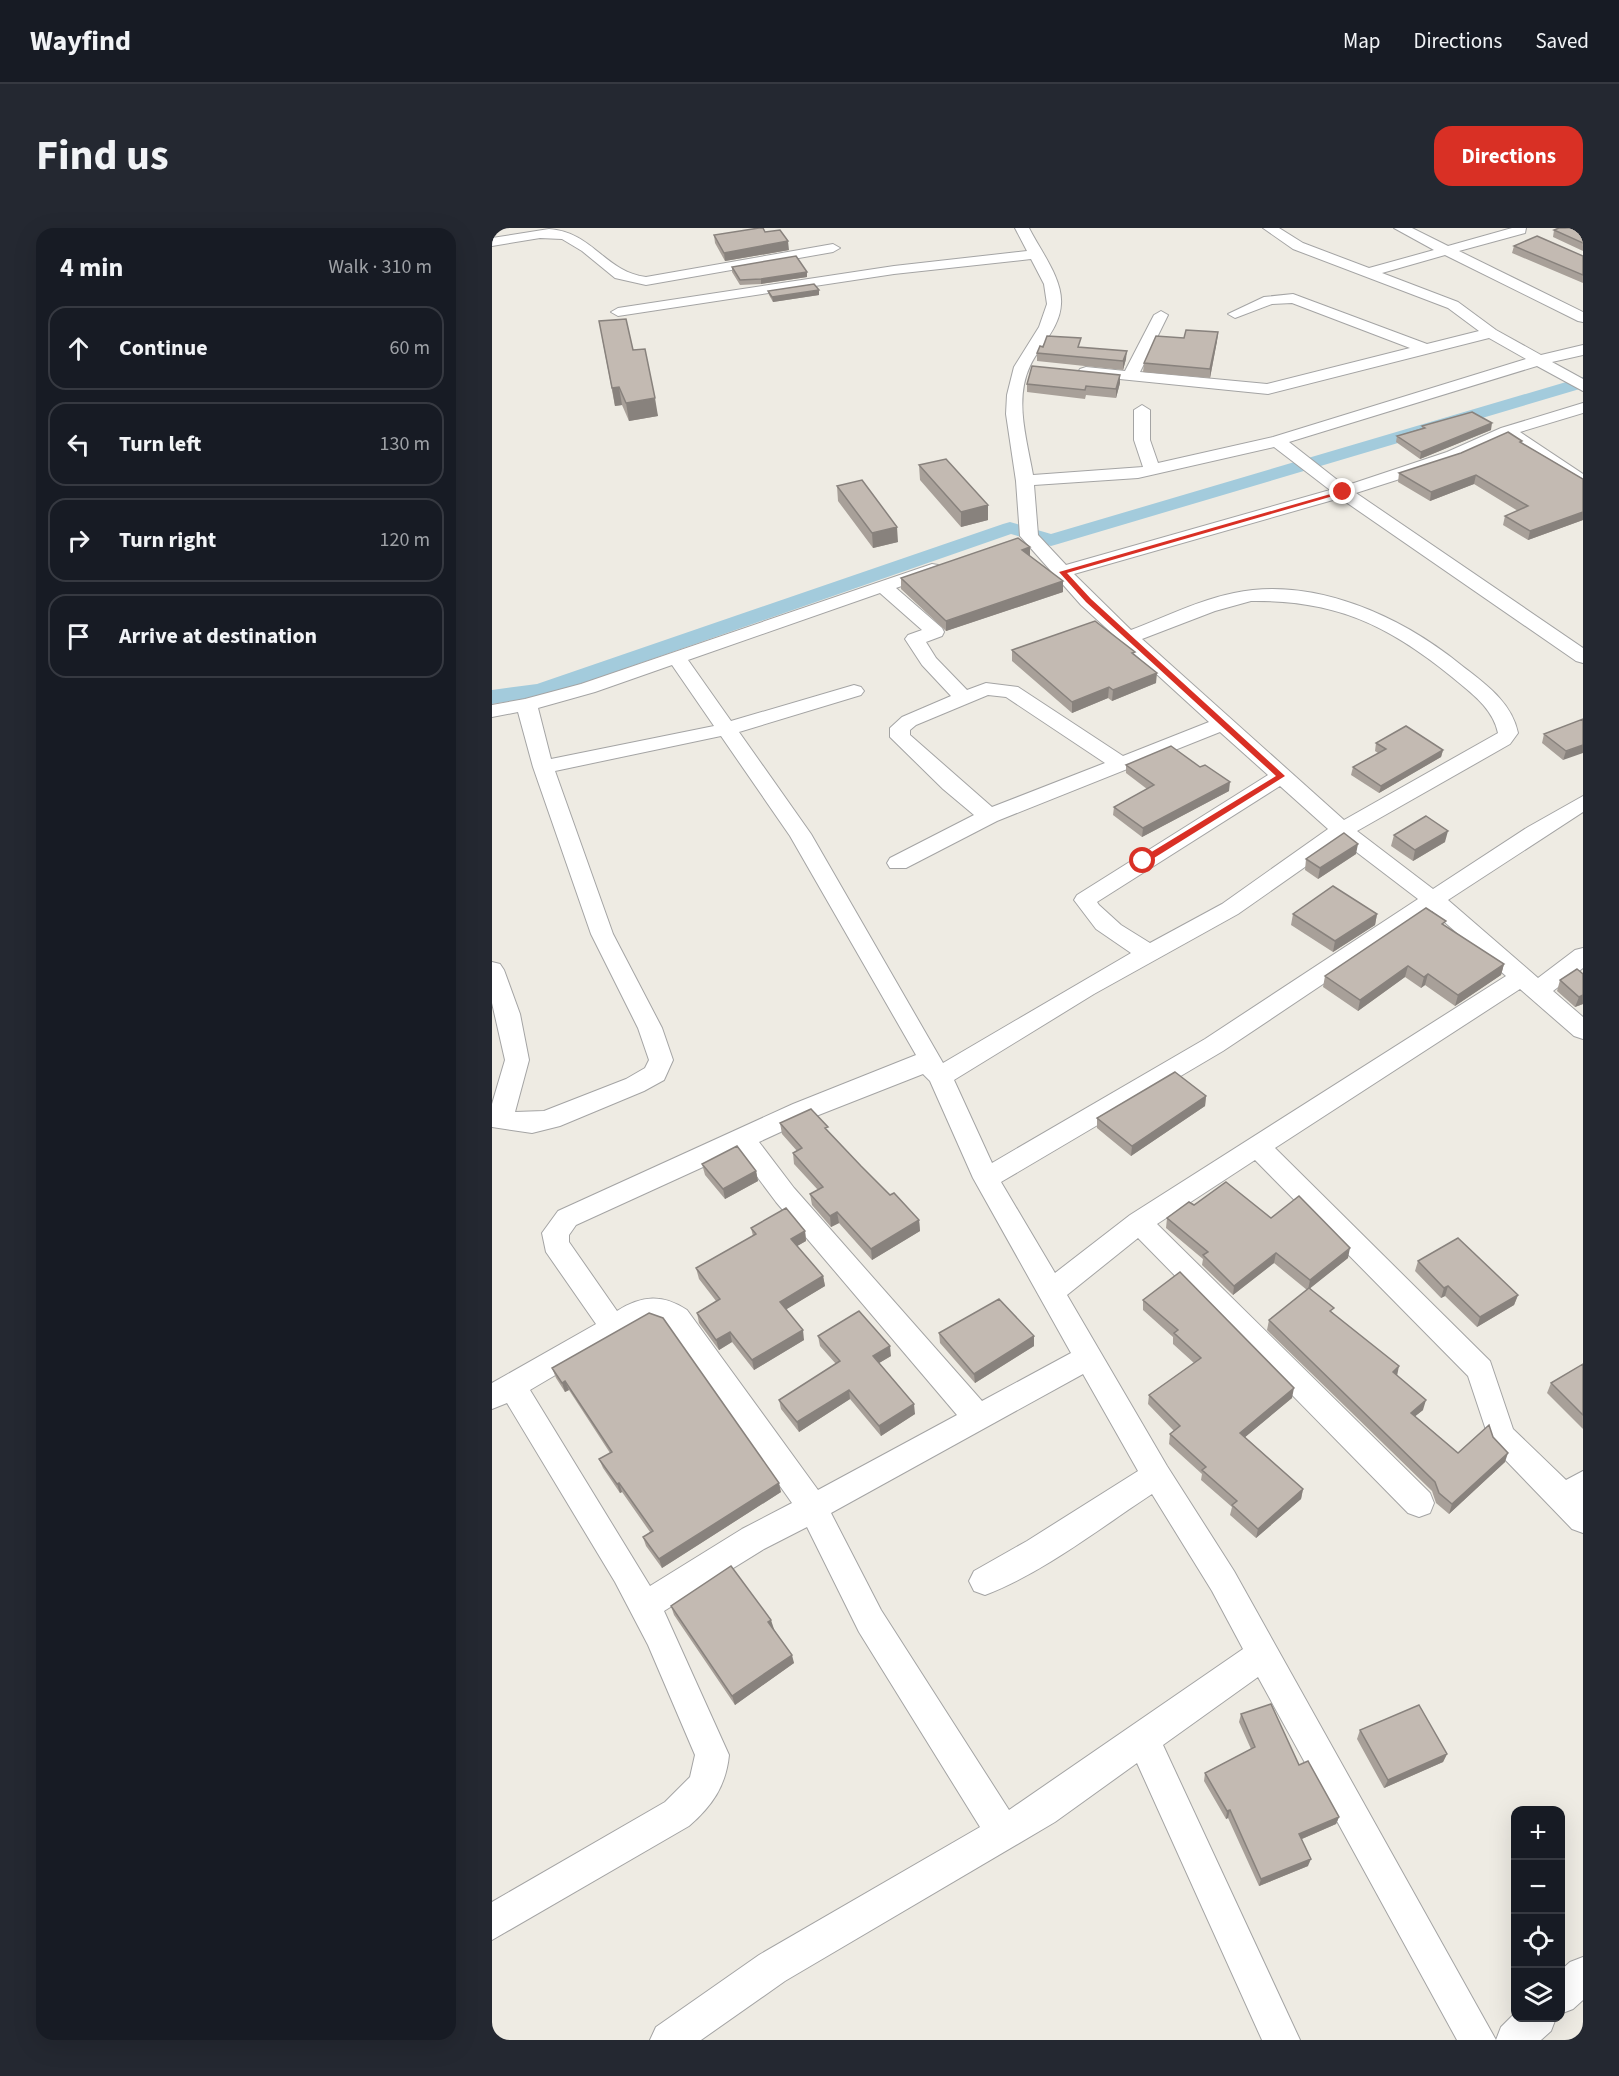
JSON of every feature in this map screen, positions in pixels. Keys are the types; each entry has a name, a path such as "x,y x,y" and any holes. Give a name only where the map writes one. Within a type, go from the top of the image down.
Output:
{"street":[{"path":"1022,228 1051,284 1054,304 1047,327 1022,367 1015,395 1014,414 1025,480 1029,533 1062,572 1128,638 1281,776 1342,830 1432,899 1583,1030"},
{"path":"1270,228 1299,246 1453,305 1491,333 1580,384"},
{"path":"1401,228 1583,318"},
{"path":"1370,272 1522,230"},
{"path":"825,234 840,263"},
{"path":"492,242 541,235 566,235 620,278 646,281 840,263 1034,254"},
{"path":"618,312 840,263"},
{"path":"1235,314 1269,300 1293,298 1424,348"},
{"path":"1130,376 1161,315"},
{"path":"1065,371 1268,389 1491,333"},
{"path":"1025,480 1117,475 1152,470 1277,441 1540,360 1583,350"},
{"path":"1022,367 1043,369"},
{"path":"1062,572 1343,492 1453,456 1507,431 1583,408"},
{"path":"1142,410 1142,441 1152,470"},
{"path":"1507,431 1583,482"},
{"path":"1277,441 1297,459 1343,492 1583,657"},
{"path":"1006,543 1029,533"},
{"path":"492,711 527,705 588,688 950,563"},
{"path":"883,586 935,632 915,639 929,661 964,699"},
{"path":"614,1328 556,1244 555,1233 567,1218 802,1111 934,1069 1230,909 1342,830 1503,740 1509,733 1508,722 1475,686 1435,653 1386,622 1354,611 1280,594 1234,598 1128,638"},
{"path":"676,657 801,834 928,1055 986,1178 1156,1475 1223,1581 1477,2040"},
{"path":"989,816 950,784 900,737 900,728 909,721 986,688 1011,691 1121,764"},
{"path":"543,766 727,729 854,691"},
{"path":"492,970 508,1014 517,1060 497,1118 517,1124 537,1124 635,1085 655,1074 662,1060 651,1028 602,934 573,859 533,736 527,705"},
{"path":"898,863 989,816 1224,723"},
{"path":"1149,953 1090,911 1085,900 1143,861 1281,776"},
{"path":"986,1178 1114,1106 1214,1044 1357,952 1432,899 1583,803"},
{"path":"1051,1292 1139,1222 1257,1146 1529,984 1583,956"},
{"path":"742,1138 785,1195 978,1418"},
{"path":"1257,1146 1480,1371 1501,1436 1577,1500"},
{"path":"1139,1222 1419,1503"},
{"path":"492,1922 677,1814 699,1795 712,1774 712,1755 645,1606 503,1392 614,1328 636,1312 652,1308 665,1309 677,1318 813,1508 870,1621 1004,1833"},
{"path":"645,1606 753,1539 1089,1357"},
{"path":"985,1581 1038,1551 1156,1475"},
{"path":"669,2040 772,1968 1043,1810 1262,1655"},
{"path":"1143,1738 1281,2040"},
{"path":"1565,1991 1583,1975"},
{"path":"1514,2040 1534,2022"}],"building":[{"path":"763,228 765,232 780,230 788,241 724,253 714,235"},
{"path":"1583,228 1583,243 1554,230"},
{"path":"1537,236 1583,256 1583,275 1514,246"},
{"path":"796,256 807,272 740,280 732,267"},
{"path":"814,284 819,290 772,297 768,291"},
{"path":"626,319 633,350 645,349 655,398 626,403 619,387 612,388 599,321"},
{"path":"1186,330 1218,332 1210,369 1144,363 1156,336 1184,338"},
{"path":"1047,336 1081,338 1078,347 1127,351 1123,361 1037,353 1040,346 1043,347"},
{"path":"1032,366 1120,375 1116,389 1086,386 1085,390 1027,384"},
{"path":"1472,412 1492,423 1421,452 1397,436 1425,428 1422,426"},
{"path":"1508,432 1522,441 1520,442 1583,479 1583,512 1530,531 1505,516 1528,506 1476,475 1431,492 1399,473 1461,453"},
{"path":"946,459 988,505 961,512 919,465"},
{"path":"862,480 897,527 872,533 837,486"},
{"path":"1018,538 1030,547 1022,550 1063,581 946,621 901,578"},
{"path":"1095,621 1135,652 1132,653 1157,673 1113,690 1109,687 1072,702 1012,650"},
{"path":"1583,719 1583,745 1566,751 1544,734"},
{"path":"1406,726 1443,750 1381,786 1353,767 1386,749 1376,743"},
{"path":"1171,746 1200,767 1205,765 1230,782 1143,828 1114,807 1154,785 1126,765"},
{"path":"1426,816 1448,831 1415,850 1394,835"},
{"path":"1344,833 1358,844 1320,868 1306,859"},
{"path":"1333,886 1377,914 1335,941 1293,914"},
{"path":"1426,908 1446,921 1442,924 1504,964 1458,995 1428,974 1424,977 1408,966 1360,1000 1325,976"},
{"path":"1577,969 1583,974 1583,995 1579,997 1560,980"},
{"path":"1175,1072 1206,1096 1132,1146 1097,1118"},
{"path":"811,1109 828,1127 825,1128 861,1166 890,1195 894,1193 919,1220 871,1249 837,1212 830,1216 810,1194 823,1187 793,1153 802,1148 780,1123"},
{"path":"737,1146 756,1171 723,1189 702,1164"},
{"path":"1226,1182 1271,1218 1299,1196 1350,1248 1310,1280 1276,1253 1234,1286 1203,1255 1208,1252 1167,1218 1189,1202 1194,1205"},
{"path":"786,1208 805,1231 791,1239 823,1276 780,1302 803,1330 752,1360 730,1332 716,1340 697,1313 720,1299 696,1268 756,1234 751,1228"},
{"path":"1458,1238 1518,1295 1480,1317 1448,1286 1444,1288 1418,1261"},
{"path":"1180,1272 1294,1388 1240,1433 1303,1489 1258,1529 1232,1505 1237,1501 1202,1470 1206,1467 1170,1434 1180,1426 1149,1395 1201,1358 1174,1333 1178,1330 1143,1300"},
{"path":"1309,1288 1334,1308 1330,1311 1399,1366 1393,1372 1426,1400 1411,1413 1458,1453 1489,1425 1493,1437 1508,1453 1452,1504 1439,1493 1435,1482 1269,1320"},
{"path":"999,1299 1034,1336 974,1374 939,1333"},
{"path":"859,1311 890,1346 873,1356 914,1404 879,1426 849,1390 797,1422 779,1400 840,1361 818,1336"},
{"path":"649,1313 663,1318 779,1483 659,1559 643,1537 653,1531 599,1459 612,1452 565,1381 562,1383 552,1368"},
{"path":"1583,1364 1583,1415 1551,1383"},
{"path":"731,1566 771,1620 768,1622 792,1655 732,1696 671,1606"},
{"path":"1271,1704 1299,1765 1308,1761 1339,1817 1299,1834 1311,1859 1261,1879 1230,1810 1227,1811 1205,1773 1255,1747 1241,1714"},
{"path":"1419,1705 1447,1754 1388,1780 1360,1730"}],"waterway":[{"path":"492,697 541,690 1010,528 1051,540 1583,382"}],"route":[{"path":"1143,861 1239,804 1281,776 1088,601 1062,572 1343,492"}]}
